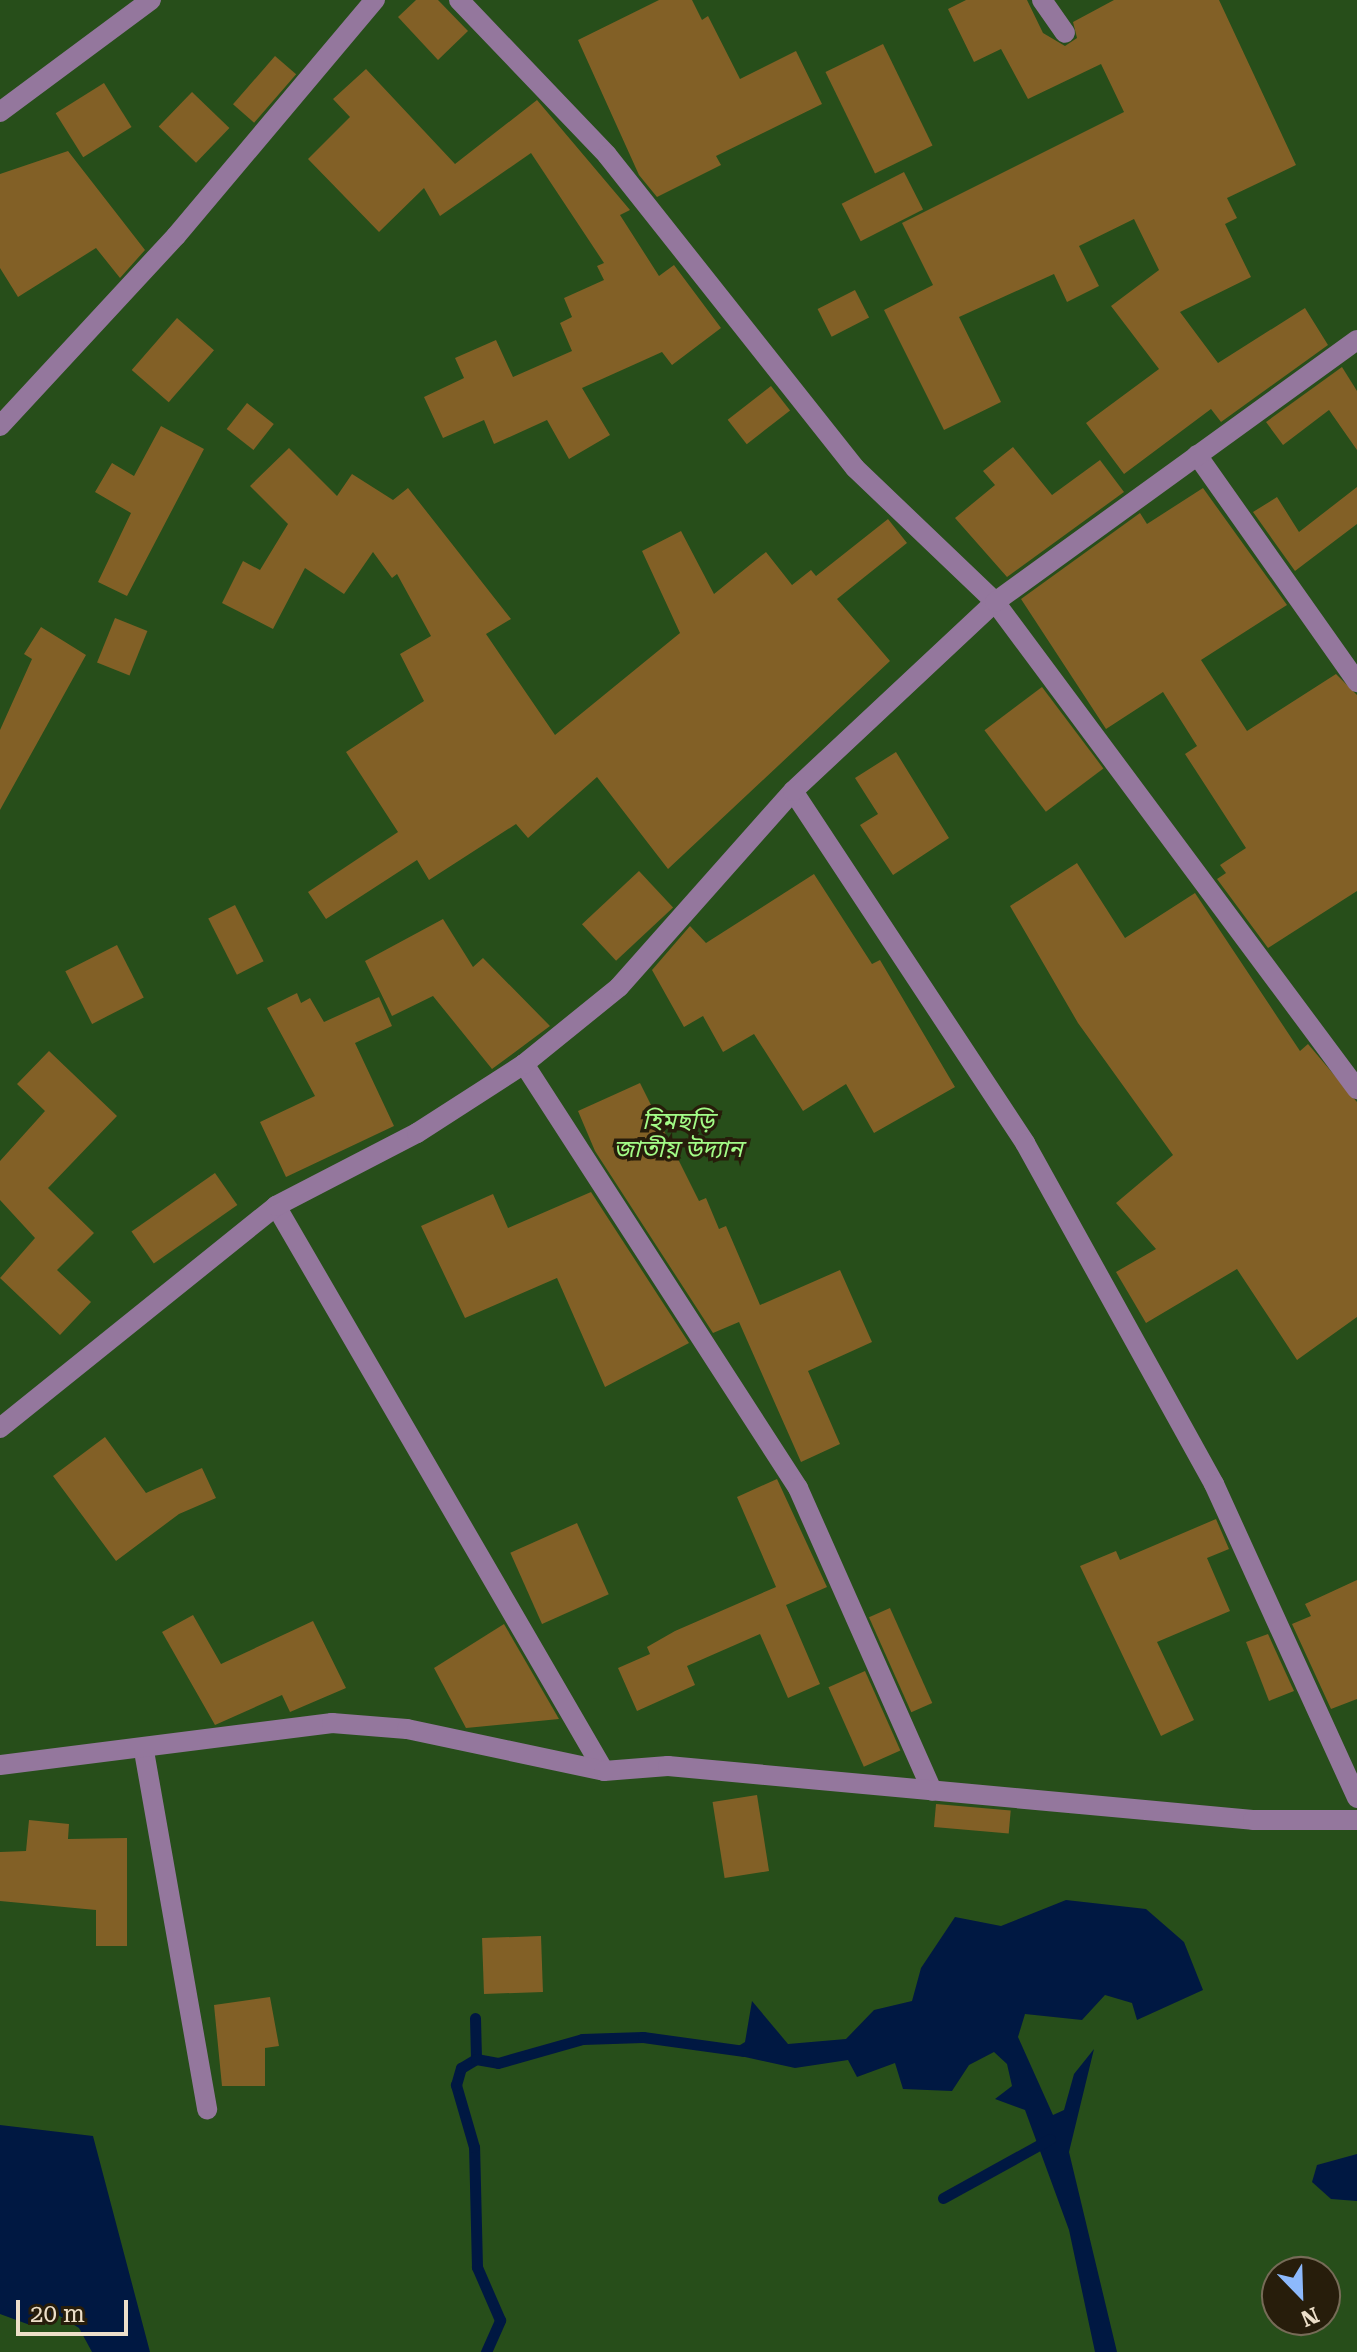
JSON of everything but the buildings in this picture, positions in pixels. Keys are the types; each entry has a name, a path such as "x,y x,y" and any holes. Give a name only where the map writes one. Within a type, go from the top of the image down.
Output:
{"street":[{"path":"0,112 151,0"},
{"path":"0,426 176,236 375,0"},
{"path":"459,0 607,155 855,468 995,602 1357,1089"},
{"path":"1042,0 1065,33"},
{"path":"0,1428 276,1206 417,1133 524,1064 619,987 793,791 995,602 1357,340"},
{"path":"1197,455 1357,682"},
{"path":"793,791 1025,1143 1214,1484 1357,1798"},
{"path":"524,1064 798,1488 932,1791"},
{"path":"276,1206 604,1771"},
{"path":"0,1765 144,1751 332,1723 407,1729 604,1771 668,1766 1253,1820 1357,1820"},
{"path":"144,1751 207,2110"}],"green space":[{"name":"হিমছড়ি জাতীয় উদ্যান","path":"0,0 1357,0 1357,2352 0,2352"}],"water":[{"path":"1066,1900 1146,1909 1184,1942 1203,1990 1137,2020 1132,2003 1105,1995 1082,2020 1025,2014 1018,2037 1053,2115 1064,2110 1074,2074 1094,2049 1069,2152 1117,2352 1095,2352 1069,2230 1025,2110 995,2099 1012,2086 1007,2064 994,2052 969,2065 952,2091 903,2089 895,2063 857,2077 848,2060 795,2068 727,2053 745,2042 752,2001 788,2044 846,2039 874,2010 912,2001 921,1968 955,1917 1001,1926"},
{"path":"0,2125 93,2136 150,2352 92,2352 79,2328 58,2315 30,2325 0,2314"},
{"path":"1357,2154 1357,2201 1331,2199 1312,2182 1317,2165"}],"waterway":[{"path":"475,2018 476,2059"},
{"path":"486,2352 500,2320 477,2267 474,2147 456,2085 461,2068 476,2059 498,2063 582,2039 643,2037 744,2051"},
{"path":"943,2198 1050,2139"}]}
